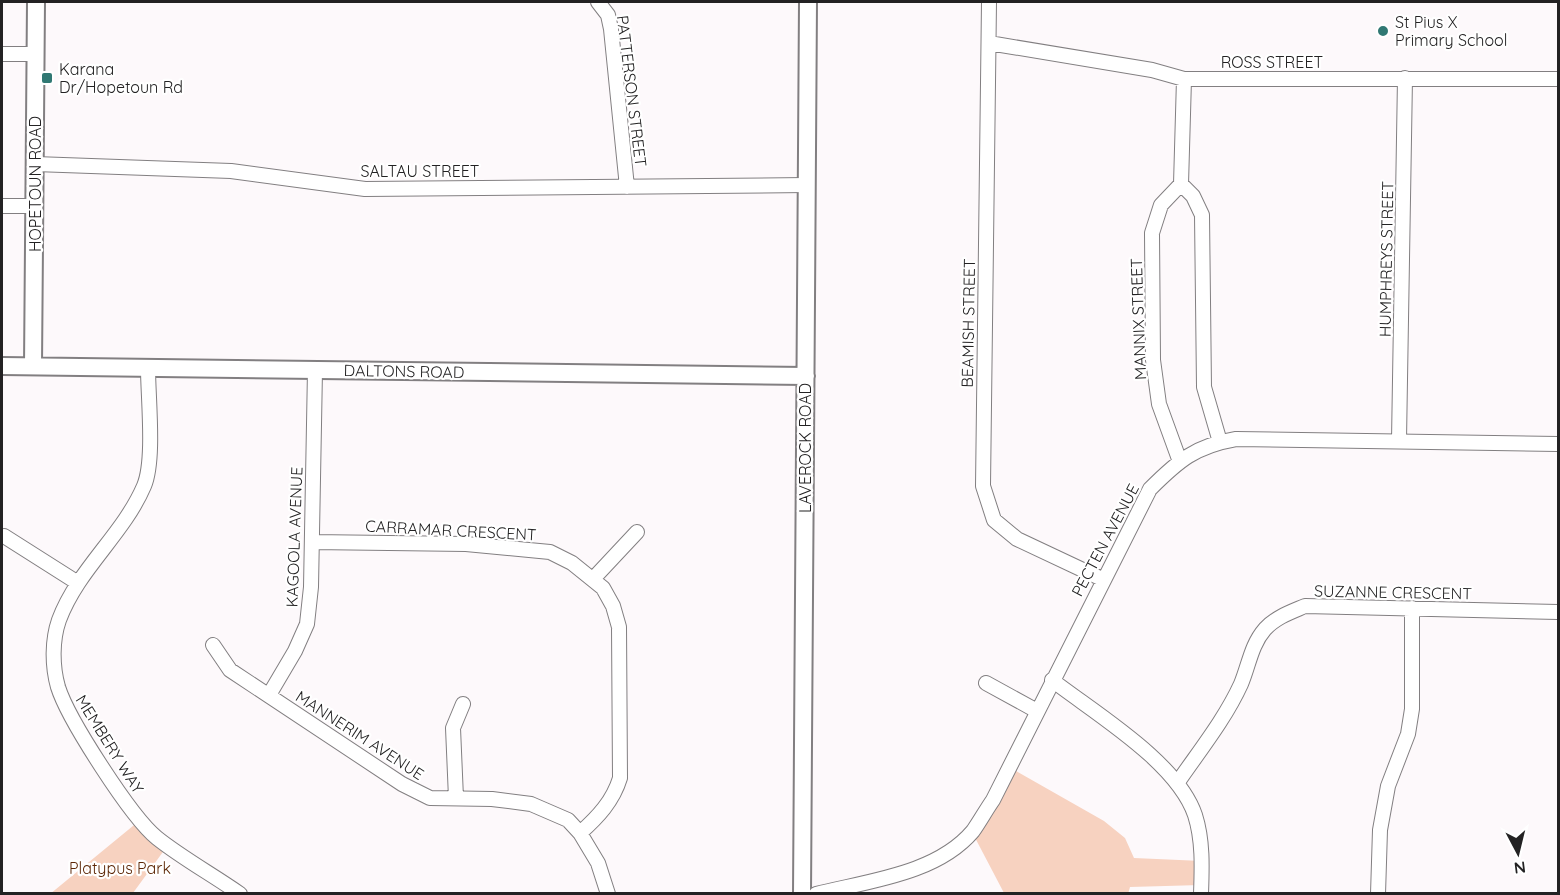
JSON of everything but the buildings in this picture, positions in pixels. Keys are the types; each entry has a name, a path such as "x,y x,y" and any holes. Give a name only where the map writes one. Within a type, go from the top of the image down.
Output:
{"street":[{"name":"HOPETOUN ROAD","path":"33,366 36,2"},
{"name":"PATTERSON STREET","path":"598,2 608,15 611,29 627,187"},
{"name":"LAVEROCK ROAD","path":"802,894 808,2"},
{"name":"BEAMISH STREET","path":"989,2 983,486 994,520 1017,539 1102,579"},
{"name":"ROSS STREET","path":"989,43 1152,70 1184,79 1558,79"},
{"path":"2,54 36,54"},
{"name":"HUMPHREYS STREET","path":"1399,440 1405,78"},
{"path":"1184,79 1181,183 1193,196 1202,215 1204,387 1220,442"},
{"name":"SALTAU STREET","path":"35,164 231,171 365,189 807,185"},
{"name":"MANNIX STREET","path":"1179,459 1160,404 1153,360 1152,233 1161,206 1181,183"},
{"path":"2,206 34,206"},
{"name":"DALTONS ROAD","path":"2,366 806,376"},
{"name":"MEMBERY WAY","path":"148,368 148,463 144,484 129,512 78,583 59,620 53,654 58,687 72,719 140,821 157,838 240,894"},
{"name":"KAGOOLA AVENUE","path":"269,695 295,651 307,624 312,542 315,370"},
{"name":"PECTEN AVENUE","path":"816,894 914,869 945,854 972,832 993,800 1102,579 1150,489 1179,459 1220,442 1236,439 1558,444"},
{"path":"593,579 637,532"},
{"path":"4,536 78,583"},
{"name":"CARRAMAR CRESCENT","path":"312,542 466,544 550,552 572,563 603,588 613,606 619,627 622,754 615,793 598,817 580,833"},
{"name":"SUZANNE CRESCENT","path":"1178,782 1213,732 1241,683 1252,650 1266,628 1284,614 1305,606 1558,612"},
{"path":"1378,894 1380,831 1386,797 1408,734 1412,709 1412,608"},
{"name":"MANNERIM AVENUE","path":"213,645 230,670 402,784 430,798 492,799 531,804 568,820 580,833 597,863 608,894"},
{"path":"1052,680 1153,757 1178,782 1195,815 1202,849 1201,894"},
{"path":"986,683 1036,711"},
{"path":"456,798 453,728 463,704"}],"green space":[{"path":"1009,767 1104,821 1125,838 1134,858 1202,861 1201,885 1130,887 1128,894 1004,893 972,832"},
{"name":"Platypus Park","path":"139,821 168,845 133,893 50,894"}],"place":[{"name":"St Pius X Primary School","path":"1383,31"},
{"name":"Karana Dr/Hopetoun Rd","path":"47,78"}]}
